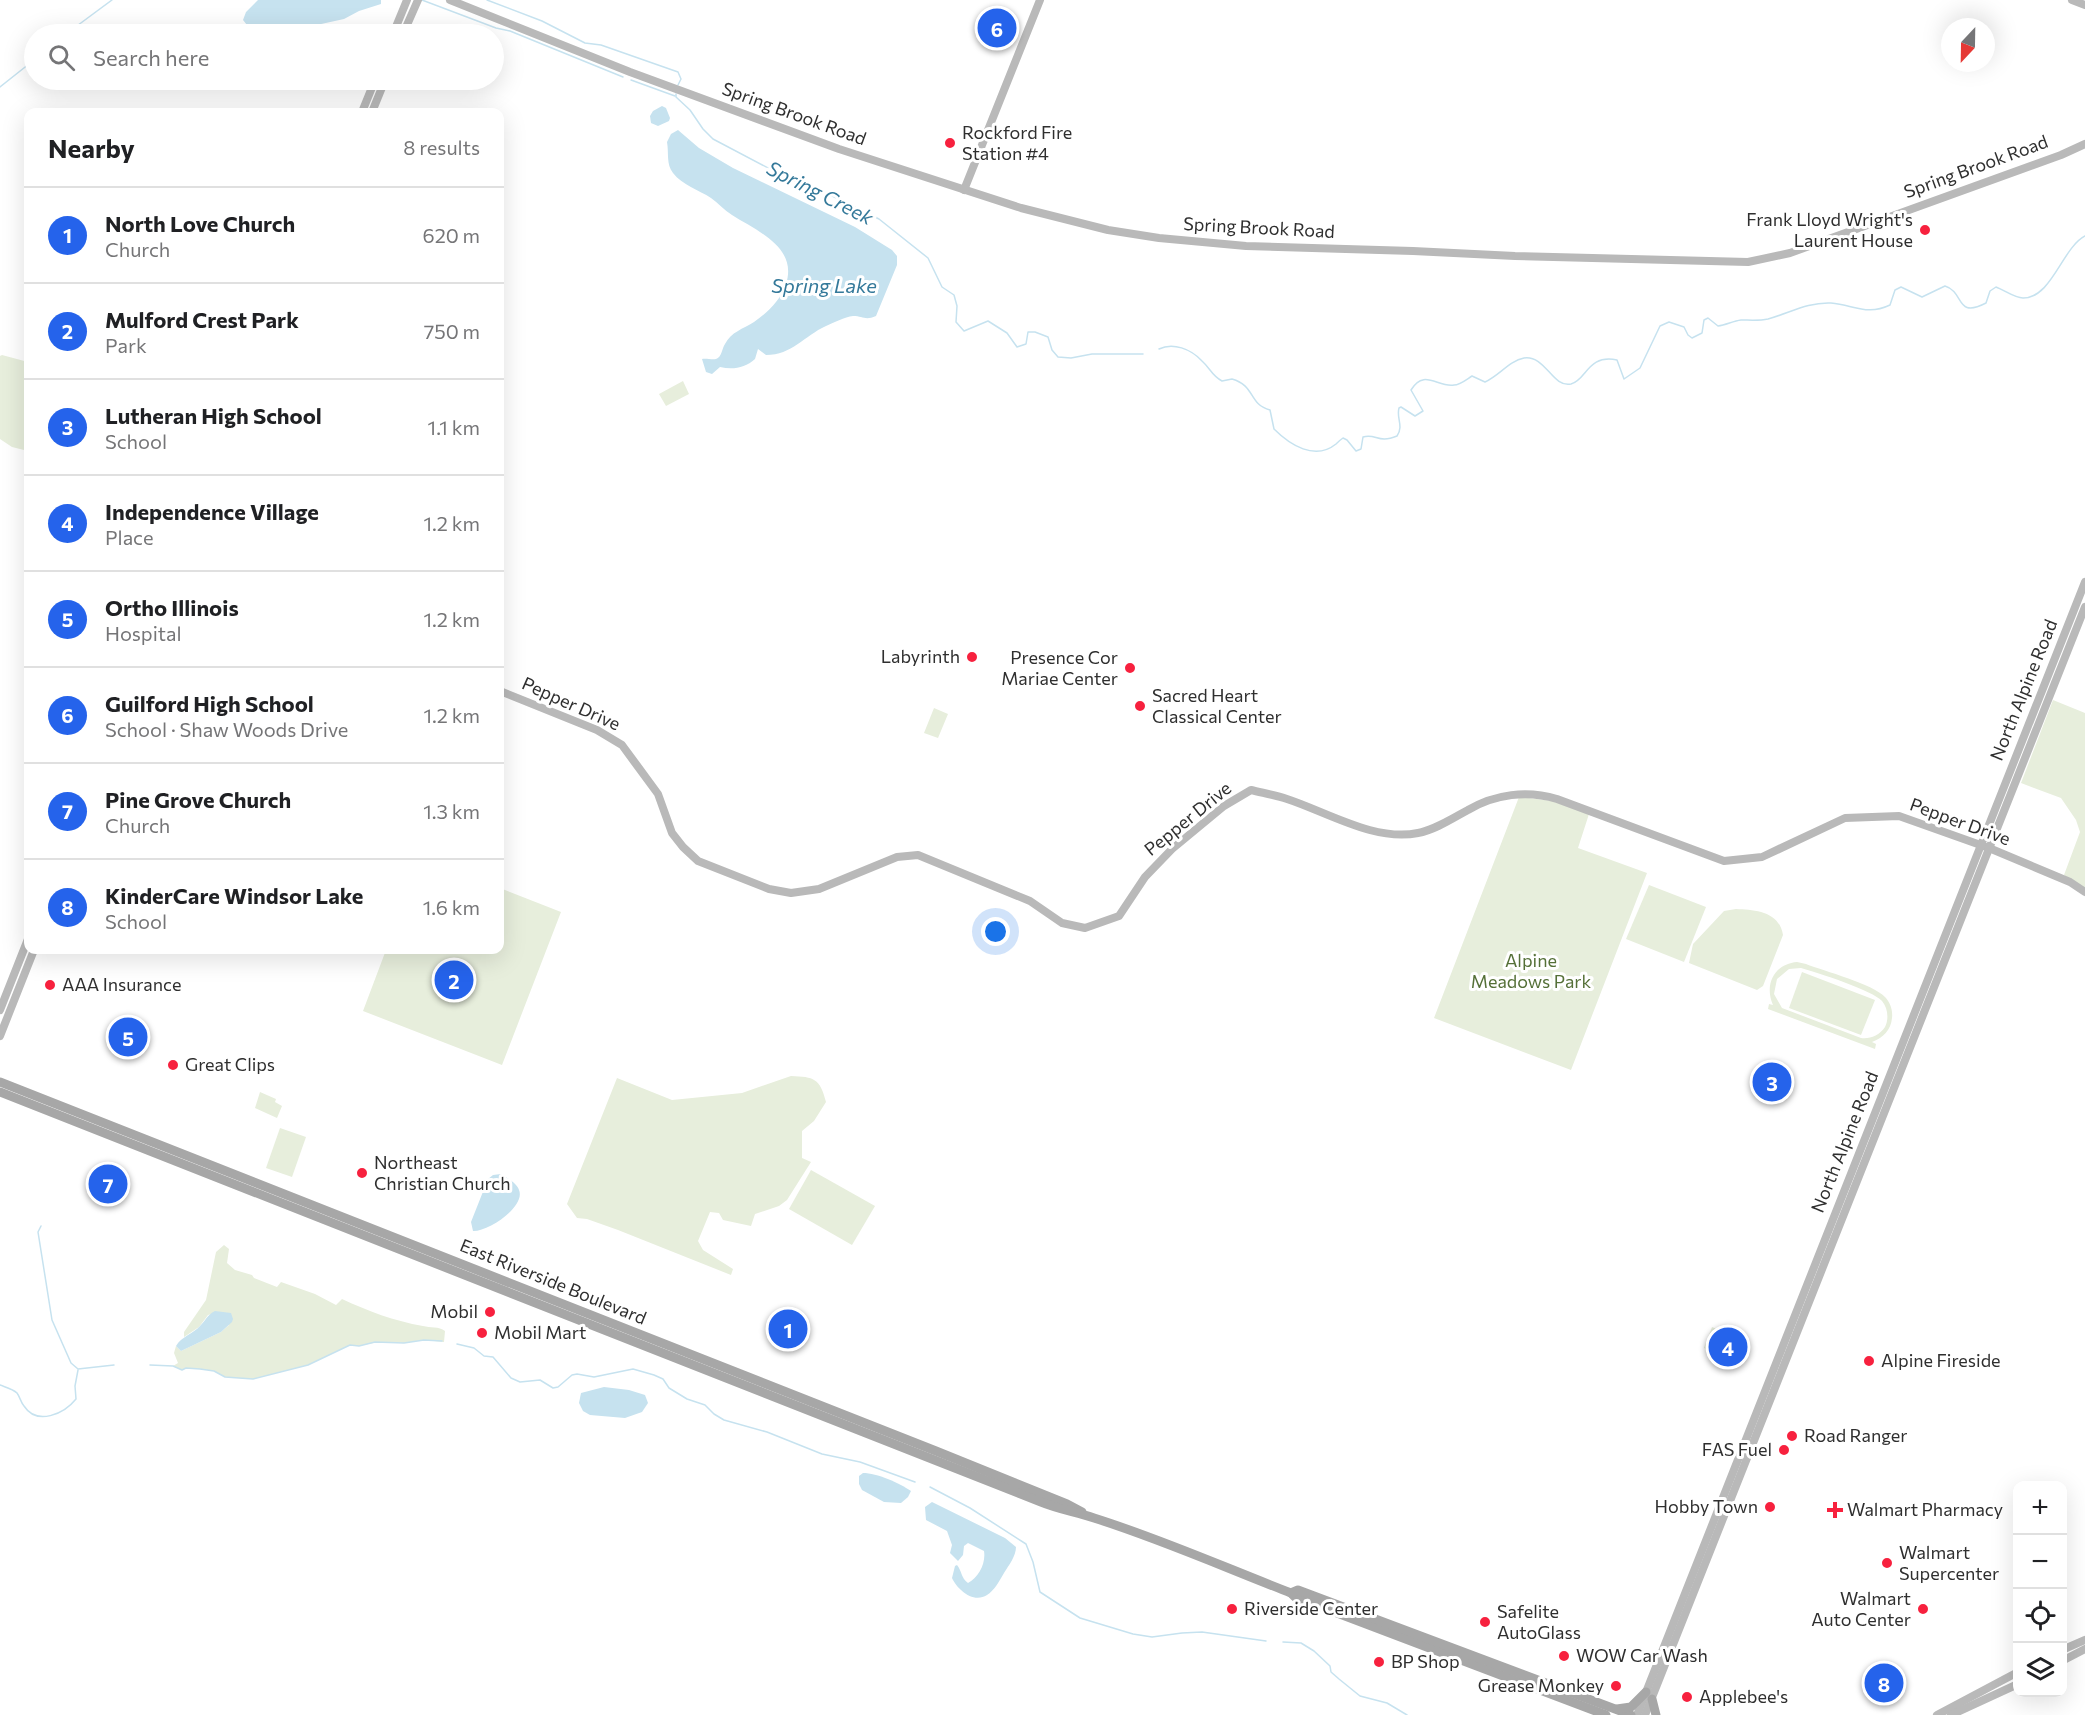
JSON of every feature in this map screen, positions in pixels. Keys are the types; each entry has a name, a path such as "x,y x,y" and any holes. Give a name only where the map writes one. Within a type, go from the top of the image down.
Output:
{"main road":[{"path":"0,1076 10,1086"},
{"name":"East Riverside Boulevard","path":"0,1082 261,1189 615,1329 1067,1503 1092,1518 1291,1593 1295,1598 1604,1714"},
{"name":"East Riverside Boulevard","path":"1,1092 261,1189"},
{"name":"East Riverside Boulevard","path":"1291,1593 1298,1590 1631,1715"},
{"path":"1615,1709 1631,1707 1649,1695 1656,1715"}],"street":[{"path":"397,24 407,0"},
{"name":"Spring Brook Road","path":"450,0 750,117 964,190 1032,211 1108,230 1159,238 1246,246 1748,262 1790,253 2061,155 2085,144"},
{"path":"964,190 1040,0"},
{"path":"2072,0 2085,5"},
{"path":"408,24 418,2"},
{"path":"364,108 371,90"},
{"path":"374,108 381,90"},
{"name":"North Alpine Road","path":"1637,1715 1649,1695 1985,847 2085,582"},
{"name":"North Alpine Road","path":"1985,847 2085,607"},
{"name":"Pepper Drive","path":"504,693 597,730 622,745 658,794 672,833 682,847 698,861 770,889 790,893 819,889 897,857 918,855 1030,901 1062,923 1085,928 1119,916 1145,877 1172,849 1224,806 1251,790 1286,798 1364,828 1393,833 1419,833 1471,808 1506,796 1536,794 1557,799 1724,861 1762,857 1845,818 1899,816 1985,847 2070,882 2085,892"},
{"path":"0,1010 24,949"},
{"path":"0,1036 32,954"},
{"path":"2067,1648 2085,1640"},
{"path":"2067,1658 2085,1649"},
{"path":"1937,1715 2013,1675"},
{"path":"1951,1715 2013,1686"},
{"name":"North Alpine Road","path":"1645,1715 1649,1695"}],"green space":[{"path":"0,356 24,361 24,450 12,447 0,439"},
{"path":"683,381 689,394 666,406 659,394"},
{"path":"2053,700 2085,713 2085,890 2064,875 2080,832 2076,820 2061,798 2021,783"},
{"path":"934,708 948,714 938,738 924,733"},
{"name":"Alpine Meadows Park","path":"1519,797 1553,801 1589,814 1578,848 1647,873 1571,1070 1434,1018"},
{"path":"1649,885 1706,907 1684,962 1626,939"},
{"path":"504,890 561,912 502,1065 363,1011 384,954 504,954"},
{"path":"1736,909 1765,913 1777,921 1781,927 1783,935 1763,986 1757,990 1689,963 1693,944 1724,911"},
{"path":"1797,962 1806,964 1848,978 1870,987 1885,997 1892,1009 1891,1022 1886,1033 1872,1042 1876,1044 1875,1049 1768,1009 1769,1004 1773,1005 1770,990 1773,977 1777,971","holes":["1801,968 1857,987 1877,997 1887,1010 1883,1030 1874,1036 1861,1038 1782,1008 1774,994 1777,979 1789,969"]},
{"path":"1802,972 1875,1000 1861,1035 1789,1008"},
{"path":"791,1076 815,1080 826,1102 814,1121 802,1131 802,1158 811,1162 787,1200 779,1206 755,1214 751,1226 723,1220 719,1213 710,1212 698,1241 703,1250 733,1269 731,1275 618,1230 587,1219 577,1218 567,1204 617,1078 672,1100 742,1093"},
{"path":"260,1092 276,1099 275,1102 282,1106 277,1118 255,1108"},
{"path":"280,1128 306,1137 292,1177 266,1168"},
{"path":"811,1170 875,1206 852,1245 789,1209"},
{"path":"224,1245 229,1249 227,1263 235,1270 277,1287 281,1282 315,1294 336,1305 342,1299 391,1318 426,1327 440,1328 445,1331 444,1342 424,1340 350,1345 308,1365 253,1379 225,1377 214,1371 200,1369 182,1370 173,1366 178,1363 174,1353 176,1346 181,1351 221,1332 229,1325 219,1312 208,1315 199,1327 184,1337 184,1332 206,1300 216,1252"},
{"path":"1712,1327 1748,1342 1739,1362 1704,1348"}],"water":[{"path":"258,0 381,0 381,4 344,19 321,24 246,24 243,20 246,12"},
{"path":"662,106 666,108 670,118 669,121 658,126 651,123 650,116 653,111"},
{"name":"Spring Lake","path":"678,130 699,148 733,168 855,227 892,250 897,256 897,265 876,316 846,318 818,330 783,352 766,355 758,349 755,359 743,366 720,367 712,374 706,372 702,359 718,358 731,336 769,310 784,290 788,271 781,250 773,242 729,213 711,198 681,181 673,173 669,162 667,142 671,134"},
{"path":"501,1174 518,1187 520,1197 517,1204 496,1223 473,1231 471,1222 488,1179 493,1175"},
{"path":"215,1311 231,1313 232,1322 221,1332 181,1351 176,1346 178,1343 197,1329"},
{"path":"604,1387 629,1390 645,1395 648,1403 642,1412 625,1418 590,1415 583,1411 579,1403 581,1393"},
{"path":"863,1473 888,1479 911,1491 901,1503 884,1502 862,1490 859,1476"},
{"path":"932,1502 1005,1538 1016,1547 1010,1564 997,1585 987,1595 976,1598 966,1594 954,1582 952,1578 957,1565 968,1583 975,1577 983,1565 984,1551 968,1543 964,1546 963,1555 958,1561 950,1553 952,1545 947,1531 926,1520 925,1507"}],"waterway":[{"name":"Spring Creek","path":"80,24 112,0"},
{"name":"Spring Creek","path":"422,0 485,24"},
{"name":"Spring Creek","path":"487,0 542,21 585,43 601,45 678,72 681,79 678,85"},
{"name":"Spring Creek","path":"504,30 623,77"},
{"name":"Spring Creek","path":"0,87 24,68"},
{"name":"Spring Creek","path":"631,80 675,96"},
{"name":"Spring Creek","path":"676,94 676,97 690,110 713,139 791,180 820,190 879,219 928,258 942,287 954,295 957,306 956,322 964,331 988,321 1007,333 1017,347 1026,344 1028,332 1035,332 1048,337 1052,350 1058,357 1143,354"},
{"name":"Spring Creek","path":"1159,349 1170,346 1187,350 1198,357 1222,381 1232,379 1240,382 1249,390 1258,404 1270,410 1274,429 1295,445 1311,451 1320,451 1328,449 1343,438 1356,451 1361,449 1363,437 1386,439 1397,436 1400,429 1399,408 1415,416 1423,411 1411,390 1421,380 1454,385 1472,376 1485,382 1514,362 1524,358 1538,361 1564,384 1576,382 1593,364 1607,359 1617,360 1624,379 1640,368 1660,326 1669,322 1684,327 1692,338 1702,333 1704,320 1708,318 1718,326 1741,320 1768,319 1822,303 1874,310 1890,305 1895,290 1901,287 1922,297 1945,286 1951,289 1961,303 1969,308 1986,303 1990,291 1996,287 2020,298 2033,296 2049,282 2077,242 2085,236"},
{"path":"41,1226 38,1232 52,1320 71,1363 78,1369 114,1365"},
{"path":"150,1365 173,1366 182,1370 200,1369 214,1371 225,1377 253,1379 308,1365 350,1345 359,1346 375,1342 442,1341"},
{"path":"457,1344 474,1348 484,1356 493,1357 511,1378 520,1382 540,1380 553,1388 577,1374 594,1377 633,1369 654,1375 663,1379 669,1388 687,1399 705,1405 724,1420 767,1432 822,1454 860,1462 915,1482"},
{"path":"0,1385 17,1393 29,1412 43,1417 50,1416 65,1409 76,1399 75,1386 78,1370"},
{"path":"930,1487 970,1508 1026,1544 1040,1592 1080,1618 1133,1634 1152,1637 1202,1632 1266,1641"},
{"path":"1283,1642 1301,1643 1314,1651 1330,1666 1331,1672 1360,1696 1387,1703 1407,1715"}],"place":[{"name":"Guilford High School","path":"997,28"},
{"name":"Rockford Fire Station #4","path":"950,143"},
{"name":"Frank Lloyd Wright's Laurent House","path":"1925,230"},
{"name":"Labyrinth","path":"972,657"},
{"name":"Presence Cor Mariae Center","path":"1130,668"},
{"name":"Sacred Heart Classical Center","path":"1140,706"},
{"name":"Mulford Crest Park","path":"454,980"},
{"name":"AAA Insurance","path":"50,985"},
{"name":"Ortho Illinois","path":"128,1037"},
{"name":"Great Clips","path":"173,1065"},
{"name":"Lutheran High School","path":"1772,1082"},
{"name":"Northeast Christian Church","path":"362,1173"},
{"name":"Pine Grove Church","path":"108,1184"},
{"name":"Mobil","path":"490,1312"},
{"name":"North Love Church","path":"788,1329"},
{"name":"Mobil Mart","path":"482,1333"},
{"name":"Independence Village","path":"1728,1347"},
{"name":"Alpine Fireside","path":"1869,1361"},
{"name":"Road Ranger","path":"1792,1436"},
{"name":"FAS Fuel","path":"1784,1450"},
{"name":"Hobby Town","path":"1770,1507"},
{"name":"Walmart Pharmacy","path":"1835,1510"},
{"name":"Walmart Supercenter","path":"1887,1563"},
{"name":"Riverside Center","path":"1232,1609"},
{"name":"Walmart Auto Center","path":"1923,1609"},
{"name":"Safelite AutoGlass","path":"1485,1622"},
{"name":"WOW Car Wash","path":"1564,1656"},
{"name":"BP Shop","path":"1379,1662"},
{"name":"KinderCare Windsor Lake","path":"1884,1683"},
{"name":"Grease Monkey","path":"1616,1686"},
{"name":"Applebee's","path":"1687,1697"}]}
